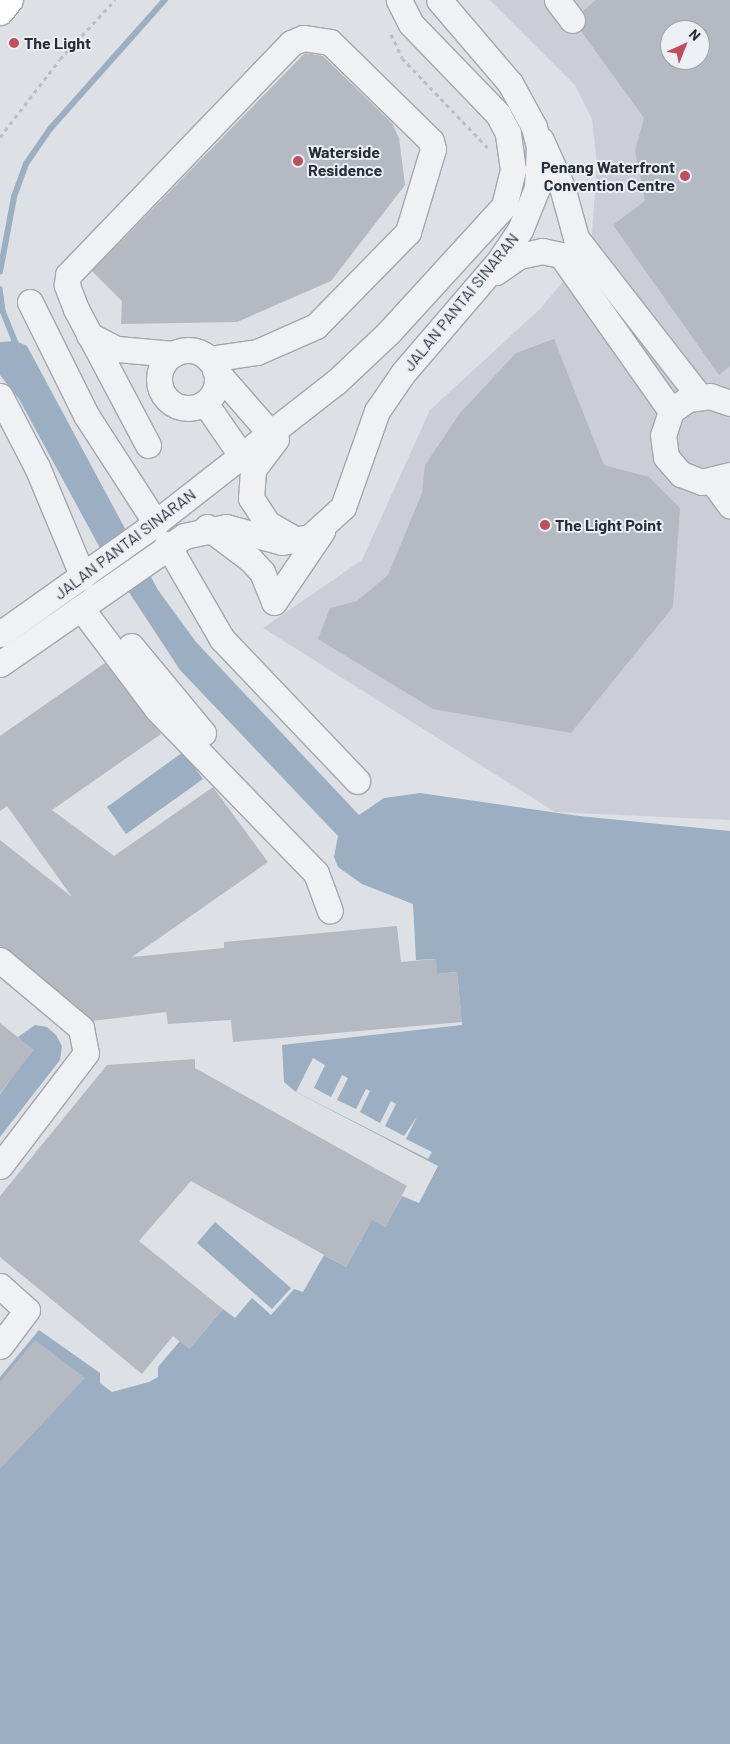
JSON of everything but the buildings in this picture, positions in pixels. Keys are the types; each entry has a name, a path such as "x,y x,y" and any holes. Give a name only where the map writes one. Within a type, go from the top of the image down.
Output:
{"highway":[{"path":"0,11 9,0"}],"street":[{"name":"JALAN PANTAI SINARAN","path":"0,664 93,600 241,455 294,414 389,332 488,227 511,187 512,156 498,114 436,53 411,24 399,0"},
{"name":"JALAN PANTAI SINARAN","path":"0,634 83,576 156,537 207,527 226,527 282,542 322,531 343,507 378,411 403,373 482,281 520,230 530,207 539,147 534,127 510,83 439,0"},
{"path":"557,0 572,20"},
{"path":"148,445 66,285 78,262 291,43 303,38 330,42 431,141 434,149 408,232 316,326 257,352 212,365"},
{"path":"534,127 562,187 576,238 699,396 730,403"},
{"path":"482,281 519,256 542,252 561,255 671,411"},
{"path":"30,302 86,415 156,537 234,654 357,782"},
{"path":"90,335 117,349 174,354 198,352 212,365 270,433"},
{"path":"174,354 160,370 161,391 175,406 185,408 205,403 217,383 212,365"},
{"path":"129,409 161,391"},
{"path":"0,396 37,467 83,576"},
{"path":"699,396 671,411 663,434 666,457 691,480 722,479 730,506"},
{"path":"205,403 241,455"},
{"name":"JALAN PANTAI SINARAN","path":"294,414 257,464 250,484 256,511 296,539"},
{"path":"207,527 250,558 262,572 274,602 322,531"},
{"path":"93,600 191,720 295,828"},
{"path":"93,600 157,709 316,872 330,911"},
{"path":"0,960 81,1028 86,1052 0,1166"},
{"path":"0,1286 27,1310 0,1346"}],"path":[{"path":"0,137 60,59 115,0"}],"shaded area":[{"path":"490,0 730,0 730,820 555,812 263,628 362,560 430,410 541,308 591,247 597,165 592,119 575,85"}],"water":[{"path":"16,341 27,346 158,590 196,642 359,815 384,798 420,793 579,816 730,831 730,1744 0,1744 0,1377 39,1330 100,1373 100,1383 112,1392 149,1382 158,1377 158,1367 180,1341 189,1349 223,1309 235,1318 252,1298 271,1315 294,1289 303,1292 324,1255 346,1267 368,1227 366,1216 385,1227 402,1196 419,1203 438,1166 296,1092 284,1082 282,1045 462,1025 457,972 437,974 435,959 416,960 413,904 362,884 338,867 334,857 338,836 180,670 100,548 19,399 0,375 0,342"},
{"path":"183,752 203,779 126,834 107,807"},
{"path":"35,1025 47,1027 56,1035 62,1046 60,1060 0,1137 0,1094 14,1075 0,1064 18,1037"},
{"path":"215,1222 291,1288 272,1309 197,1243"}],"pier":[{"path":"313,1058 325,1065 314,1088 331,1097 342,1075 348,1078 337,1100 356,1109 366,1089 370,1091 360,1112 380,1123 391,1101 396,1104 385,1126 404,1136 417,1117 406,1139 432,1152 428,1159 296,1092"}],"waterway":[{"path":"0,272 14,197 26,164 50,129 165,0"},
{"path":"0,289 3,311 18,348"}],"place":[{"name":"The Light","path":"14,43"},
{"name":"Waterside Residence","path":"298,161"},
{"name":"Penang Waterfront Convention Centre","path":"685,176"},
{"name":"The Light Point","path":"545,525"}]}
